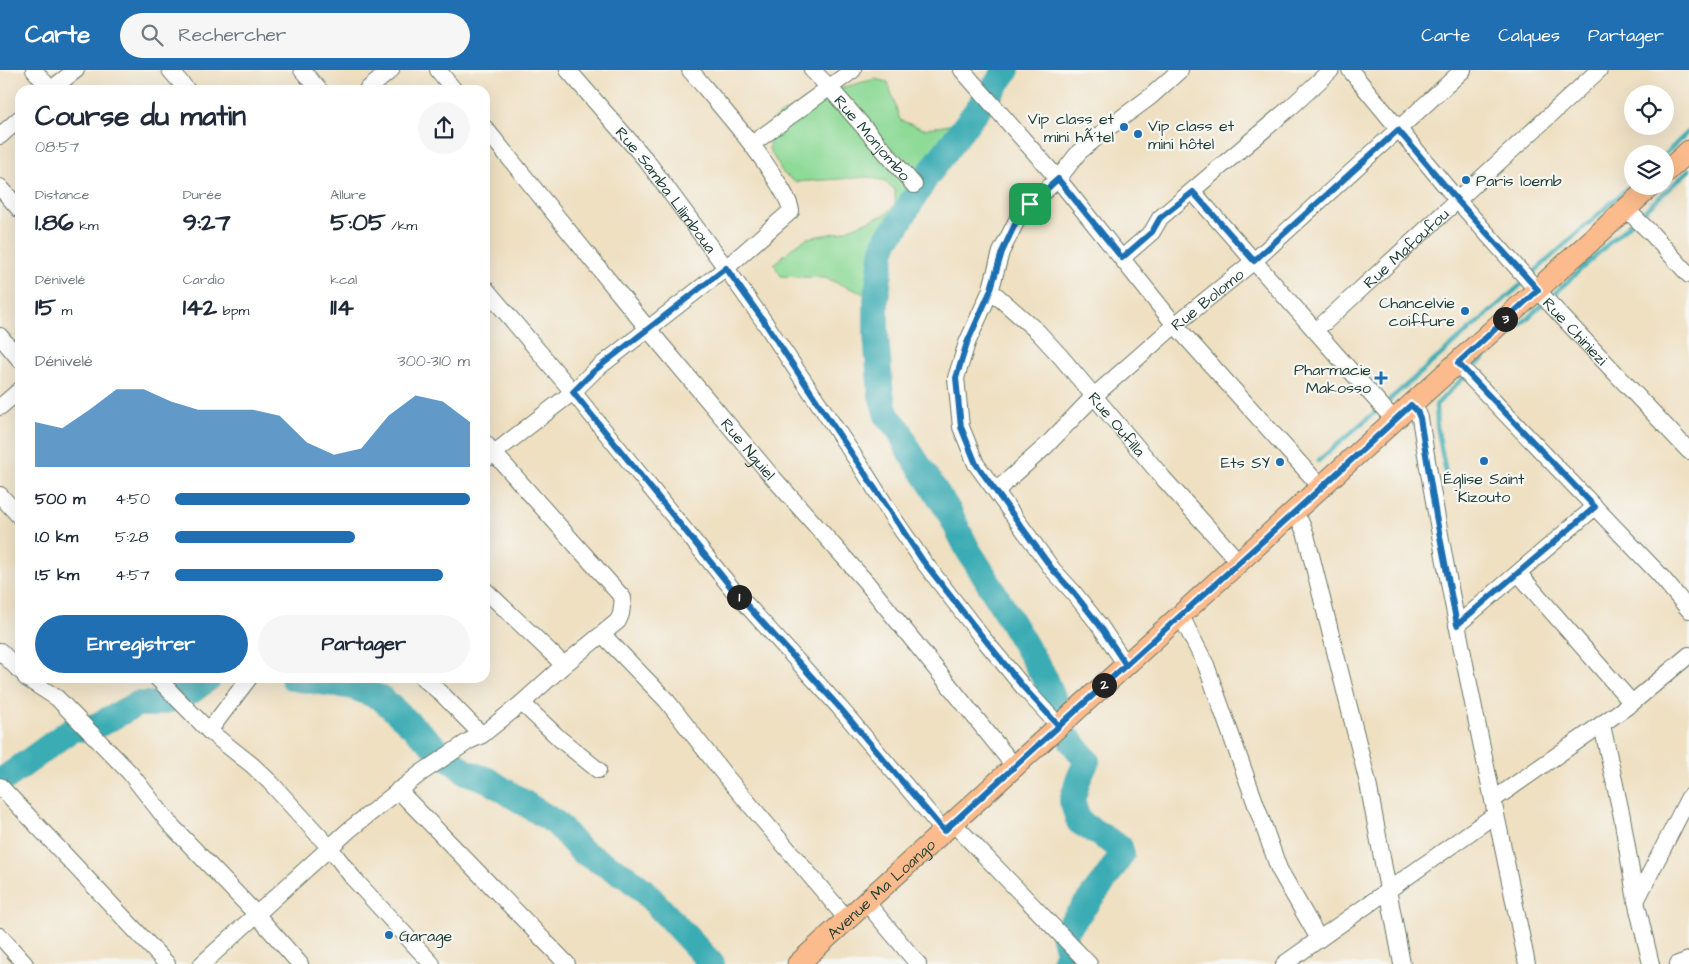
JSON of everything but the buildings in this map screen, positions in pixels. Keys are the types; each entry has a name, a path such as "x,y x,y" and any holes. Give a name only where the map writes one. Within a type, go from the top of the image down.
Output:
{"main road":[{"path":"1674,165 1689,151"},
{"name":"Avenue Ma Loango","path":"798,964 1641,195"}],"street":[{"path":"34,70 47,85"},
{"path":"57,85 76,70"},
{"path":"170,70 183,85"},
{"path":"302,70 315,85"},
{"path":"373,85 391,70"},
{"path":"438,70 450,85"},
{"name":"Rue Samba Lilimboua","path":"568,70 646,160 726,268 763,320 923,561 1024,688 1059,726"},
{"path":"490,451 573,392 594,371 726,268 791,211 784,194 752,144 690,70"},
{"name":"Rue Monjombo","path":"812,70 914,185"},
{"path":"752,144 853,70"},
{"path":"962,70 1058,179 1176,325 1321,488"},
{"path":"1126,665 1100,626 1053,570 997,490 976,464 961,427 956,378 967,343 990,292 1002,252 1017,220 1030,204 1058,179 1079,152 1150,97 1180,70"},
{"path":"1122,258 1152,232 1160,218 1193,192 1331,70"},
{"name":"Rue Chiniezi","path":"1350,70 1458,201 1538,290 1689,451"},
{"name":"Rue Bolomo","path":"997,490 1046,446 1094,396 1254,261 1463,70"},
{"name":"Rue Mafoufou","path":"1324,323 1598,70"},
{"path":"0,136 15,122"},
{"name":"Rue Nguiel","path":"490,134 648,329 769,473 866,582 1015,766"},
{"path":"0,187 15,204"},
{"path":"1193,192 1394,420"},
{"path":"1626,209 1651,233 1689,275"},
{"name":"Rue Oufilla","path":"990,292 1038,332 1163,478 1239,562"},
{"path":"490,294 573,392 734,591 949,827 1089,964"},
{"path":"0,336 15,354"},
{"path":"1458,363 1660,574 1689,610"},
{"path":"0,407 15,394"},
{"path":"1411,405 1417,411 1420,418 1457,625 1527,964"},
{"path":"202,964 349,830 421,772 469,741 482,735 618,621 623,598 490,454"},
{"path":"0,495 15,512"},
{"path":"1457,625 1595,507"},
{"path":"1293,512 1306,535 1368,783 1402,964"},
{"path":"1518,573 1632,703"},
{"path":"490,595 564,665"},
{"path":"1181,616 1206,665 1279,869 1318,939"},
{"path":"602,635 667,701 724,773 847,919"},
{"path":"0,651 15,666"},
{"path":"1284,964 1388,889 1632,703 1689,655"},
{"path":"34,683 57,698 130,772 169,823 256,914 300,964"},
{"path":"162,683 209,731 252,764 330,848 353,878 432,964"},
{"path":"209,731 246,683"},
{"path":"429,683 482,735"},
{"path":"522,703 560,739 598,770"},
{"path":"1602,725 1622,817 1636,901 1651,964"},
{"path":"0,786 167,964"},
{"path":"398,790 567,964"},
{"path":"1636,901 1689,797"},
{"path":"866,902 918,964"},
{"path":"0,936 25,964"},
{"path":"1678,964 1689,960"}],"green space":[{"path":"875,79 888,82 900,120 924,129 954,124 951,142 884,246 878,285 867,295 825,278 781,276 774,264 794,246 807,238 841,232 886,214 895,204 895,190 885,181 869,177 795,182 783,173 769,149 770,121 817,94"}],"waterway":[{"path":"1007,70 925,179 896,228 888,237 883,249 876,300 876,335 881,395 887,416 900,431 908,449 948,510 968,550 1046,680 1055,703"},
{"path":"1674,145 1689,131"},
{"path":"1639,216 1689,170"},
{"path":"1532,274 1624,191"},
{"path":"1552,296 1633,221"},
{"path":"1389,400 1523,283"},
{"path":"1471,370 1543,304"},
{"path":"1446,474 1437,426 1436,405 1464,377"},
{"path":"1318,461 1375,412"},
{"path":"0,782 74,728 85,729 98,725 137,704 154,704 170,700 181,692 192,691 202,683"},
{"path":"326,683 353,687 381,698 444,755 466,772 488,780 556,823 581,851 627,877 643,890 712,964"},
{"path":"1063,964 1068,952 1063,934 1107,877 1122,854 1120,847 1079,822 1072,801 1078,780 1087,761 1071,741"}],"place":[{"name":"Vip class et mini hÃ´tel","path":"1124,127"},
{"name":"Vip class et mini hôtel","path":"1138,134"},
{"name":"Paris loemb","path":"1466,180"},
{"name":"Chancelvie coiffure","path":"1465,311"},
{"name":"Pharmacie Makosso","path":"1381,378"},
{"name":"Église Saint Kizouto","path":"1484,461"},
{"name":"Ets SY","path":"1280,462"},
{"name":"Garage","path":"389,935"}],"route":[{"path":"1030,204 1017,220 1002,252 990,292 967,343 956,378 961,427 976,464 997,490 1053,570 1100,626 1126,665 944,831 840,708 734,591 573,392 594,371 726,268 763,320 923,561 1024,688 1059,726 1126,665 1181,616 1411,405 1417,411 1420,418 1457,625 1595,507 1458,363 1538,290 1458,201 1398,130 1254,261 1193,192 1160,218 1152,232 1122,258 1058,179 1030,204"}]}
